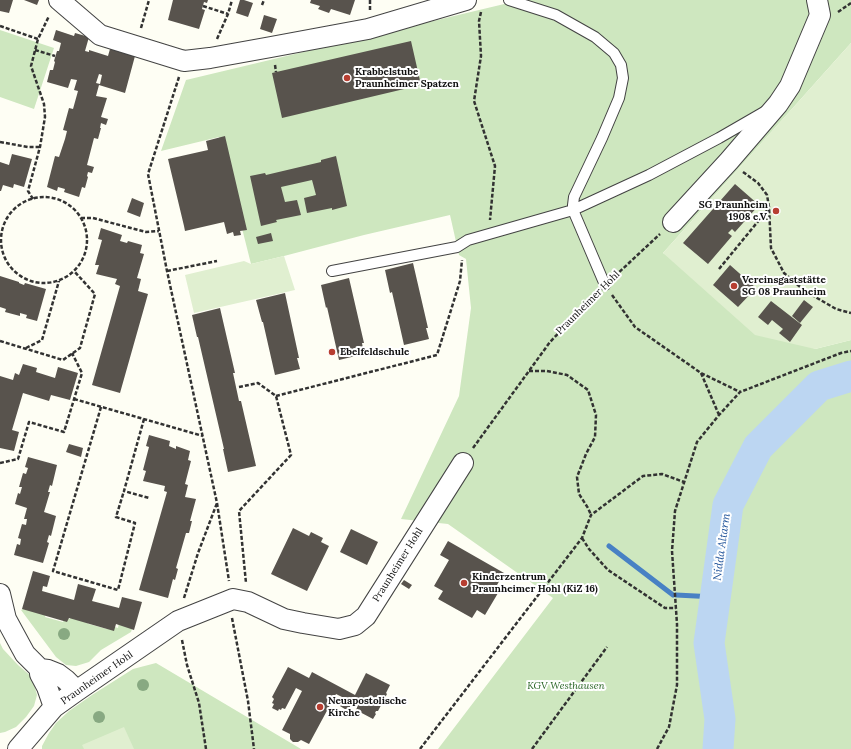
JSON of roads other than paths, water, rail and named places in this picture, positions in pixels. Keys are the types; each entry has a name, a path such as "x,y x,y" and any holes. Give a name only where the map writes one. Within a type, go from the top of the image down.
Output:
{"street":[{"path":"673,222 681,201 729,160 778,104 790,86 820,15 817,0"},
{"path":"54,7 100,36 184,61 210,58 368,29 474,5"},
{"name":"Praunheimer Hohl","path":"18,749 54,707 178,621 237,605 303,623 339,628 355,625 366,616 463,463"},
{"path":"0,594 6,619 25,654 40,669 58,674 66,680 75,692"},
{"path":"40,669 40,674 47,687 54,707"}],"lane":[{"path":"509,0 556,15 595,37 614,52 621,64 623,78 619,98 572,204 573,210 605,285"},
{"path":"332,271 457,247 468,240 573,210 650,174 778,104"}],"waterway":[{"name":"Nidda Altarm","path":"718,749 720,719 709,643 728,505 758,447 819,386 851,376"},
{"path":"609,546 673,595"},
{"path":"676,595 715,597"}],"place":[{"name":"Krabbelstube Praunheimer Spatzen","path":"347,78"},
{"name":"SG Praunheim 1908 e.V.","path":"776,211"},
{"name":"Vereinsgaststätte SG 08 Praunheim","path":"734,286"},
{"name":"Ebelfeldschule","path":"332,352"},
{"name":"Kinderzentrum Praunheimer Hohl (KiZ 16)","path":"464,583"},
{"name":"Neuapostolische Kirche","path":"320,707"}],"park label":[{"name":"KGV Westhausen","path":"566,686"}]}
